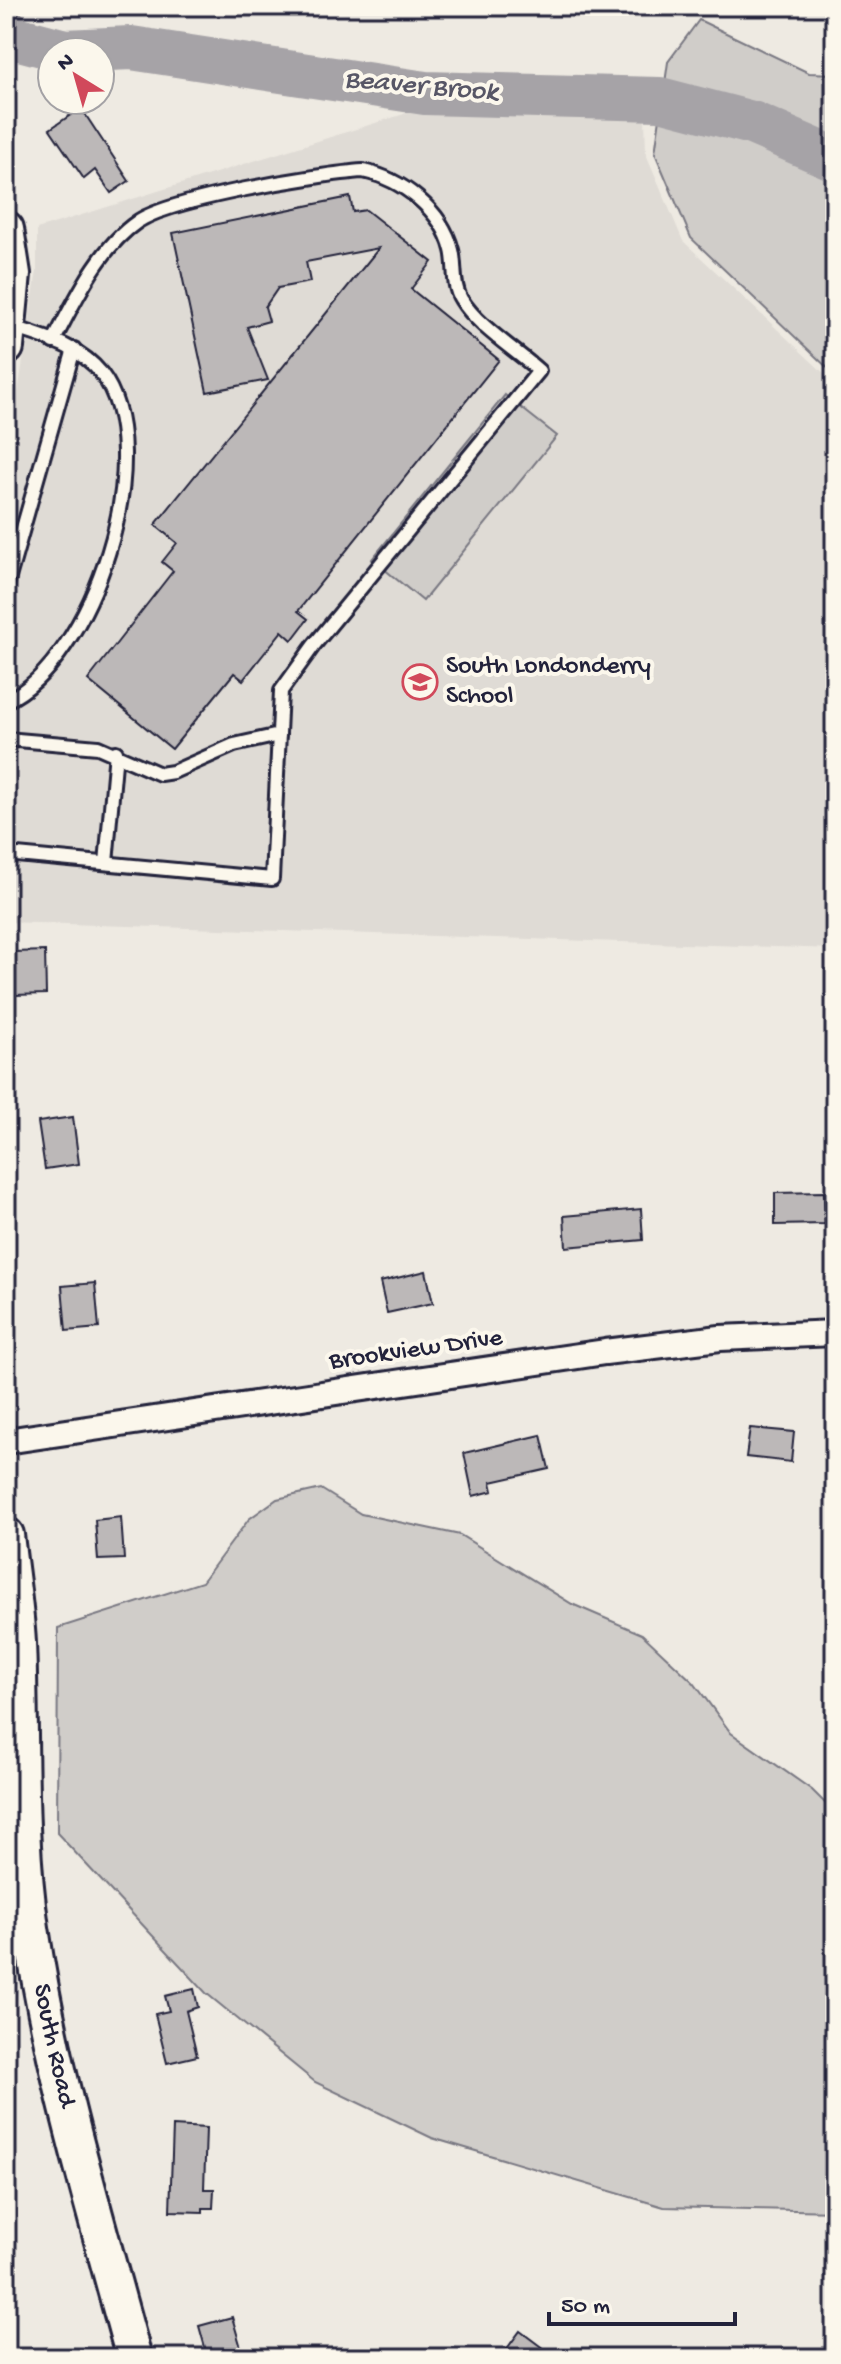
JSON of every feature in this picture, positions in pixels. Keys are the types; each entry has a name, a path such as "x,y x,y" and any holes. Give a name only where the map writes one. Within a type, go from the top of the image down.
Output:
{"street":[{"path":"6,229 13,274 8,336"},
{"name":"Brookview Drive","path":"6,1441 605,1352 735,1337 835,1333"},
{"name":"South Road","path":"6,1535 18,1640 23,1839 30,1925 45,2009 74,2132 134,2358"}],"lane":[{"path":"6,854 272,879 281,691 314,645 539,371 471,312 459,297 452,251 444,230 430,209 383,175 363,171 180,204 136,222 83,285 53,342"},
{"path":"6,701 42,678 61,654 104,564 120,499 123,432 116,400 102,374 74,349 53,342 8,336"},
{"path":"6,588 74,349"},
{"path":"6,739 116,752 160,774 173,772 234,745 279,735"},
{"path":"106,863 116,752"}],"shaded area":[{"path":"699,20 809,73 835,74 835,381 832,372 691,238 655,153 668,62"},
{"name":"South Londonderry School","path":"417,110 645,117 646,154 683,241 826,375 835,399 835,949 6,922 6,442 16,405 37,271 37,229"},
{"path":"505,395 557,436 423,601 372,559"},
{"path":"321,1489 361,1514 460,1535 572,1604 642,1634 694,1683 731,1733 812,1790 835,1813 835,2211 664,2207 432,2138 315,2082 206,1993 57,1833 58,1628 202,1582 249,1519 277,1499"}],"building":[{"path":"69,116 86,116 129,181 111,193 95,170 84,179 50,129"},
{"path":"350,197 353,212 366,210 432,262 411,289 499,360 298,611 308,619 292,640 282,631 243,680 234,673 172,749 88,680 173,571 162,562 177,543 155,525 379,248 306,262 310,282 278,288 265,307 269,321 247,327 268,380 207,392 173,233"},
{"path":"45,951 46,994 15,995 14,952"},
{"path":"73,1117 79,1164 45,1169 38,1122"},
{"path":"824,1192 825,1224 775,1225 775,1193"},
{"path":"641,1209 643,1240 566,1247 564,1216"},
{"path":"426,1271 433,1303 387,1313 380,1282"},
{"path":"95,1283 99,1328 66,1331 62,1286"},
{"path":"750,1428 794,1432 791,1462 746,1457"},
{"path":"541,1435 549,1469 491,1482 493,1491 473,1496 464,1453"},
{"path":"121,1517 124,1559 98,1560 95,1520"},
{"path":"194,1989 198,2007 186,2011 197,2056 167,2063 155,2014 169,2011 165,1996"},
{"path":"173,2126 206,2128 204,2189 214,2189 213,2208 203,2208 203,2212 170,2211"},
{"path":"232,2317 244,2358 208,2358 199,2326"},
{"path":"520,2331 556,2358 500,2358"}],"waterway":[{"name":"Beaver Brook","path":"6,28 12,37 65,51 131,48 425,93 660,99 752,123 835,159"}],"place":[{"name":"South Londonderry School","path":"420,682"}]}
